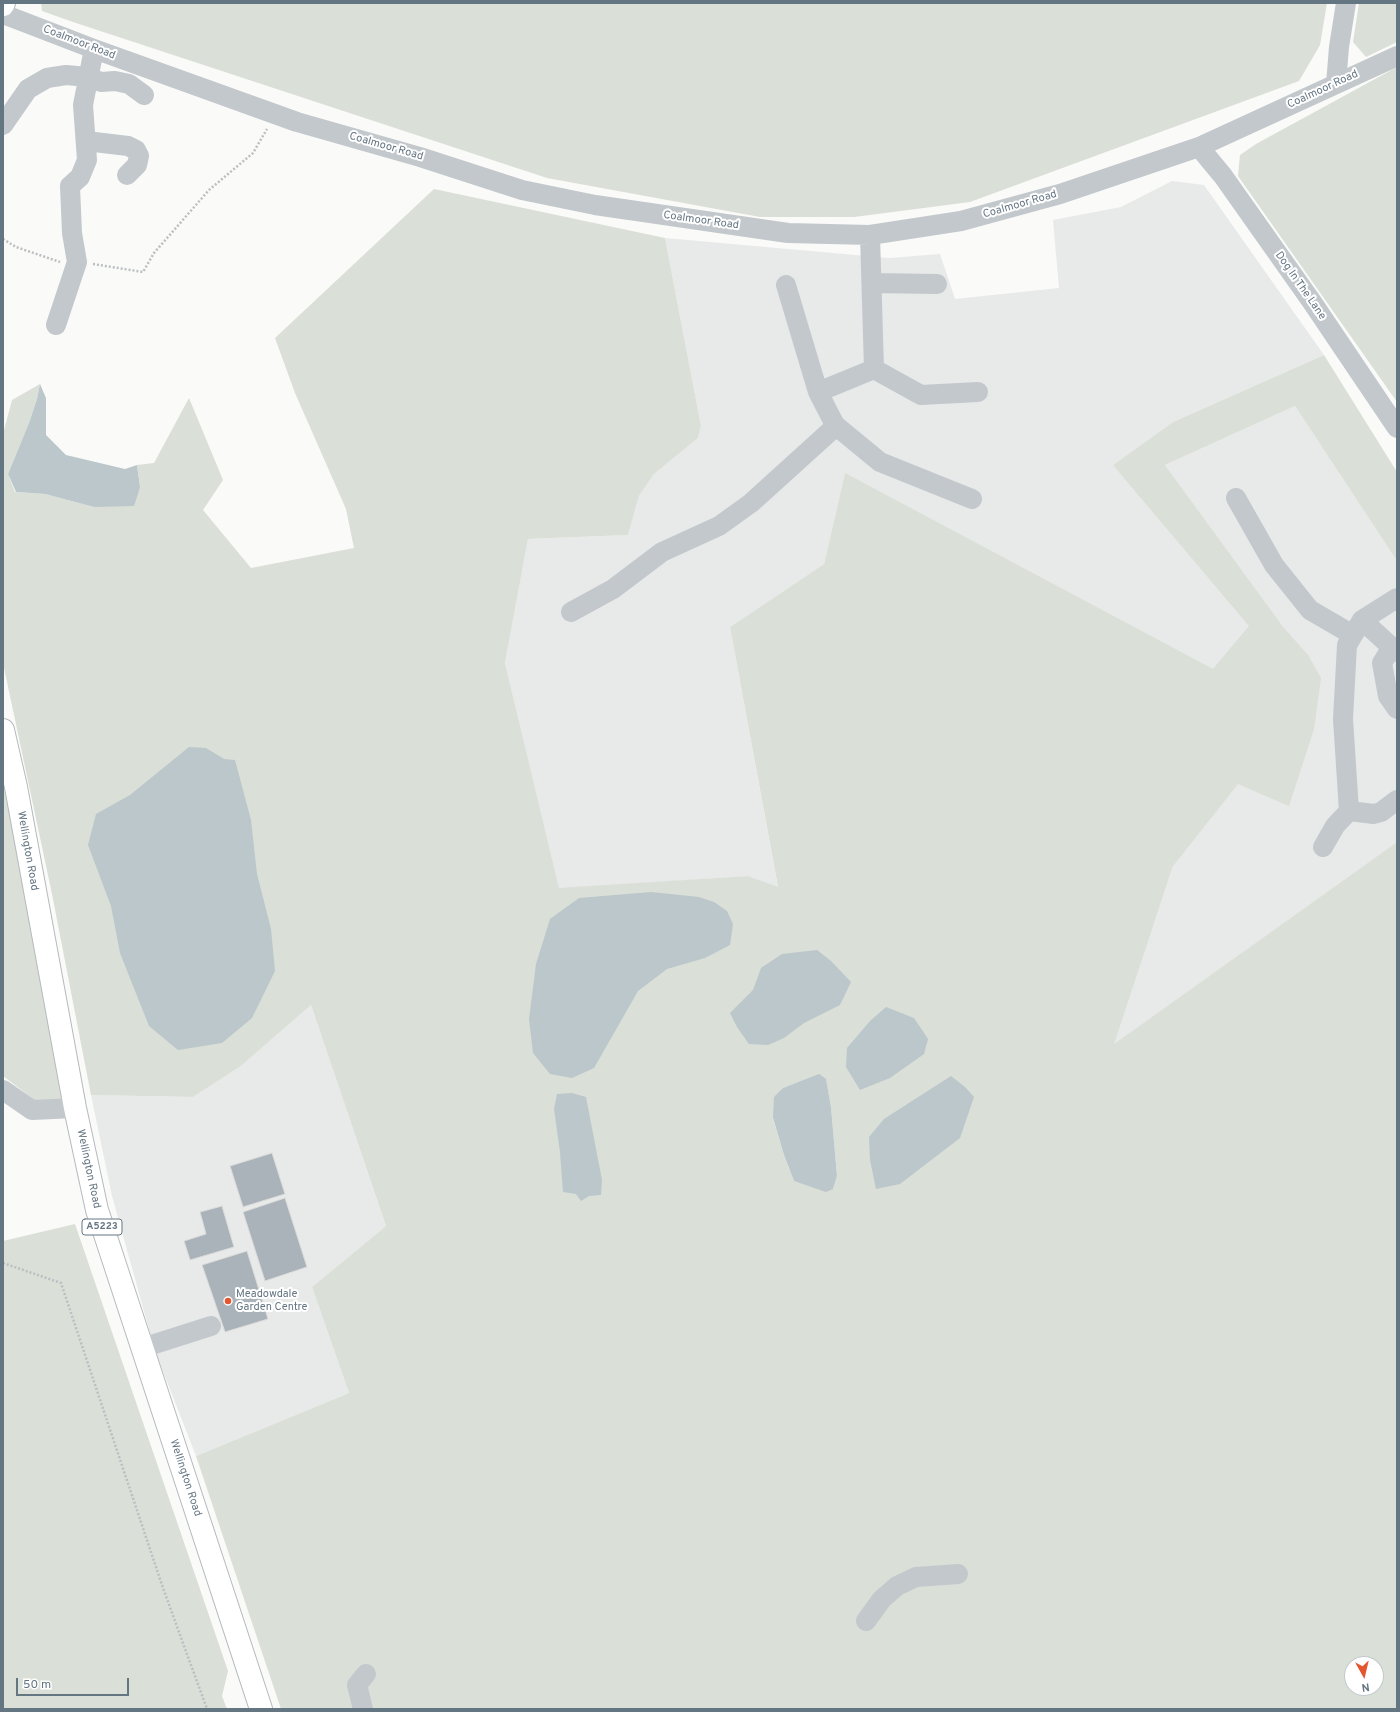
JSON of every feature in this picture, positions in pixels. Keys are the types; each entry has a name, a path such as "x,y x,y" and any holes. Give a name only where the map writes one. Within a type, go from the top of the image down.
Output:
{"main road":[{"name":"Wellington Road","path":"3,730 17,795 75,1108 97,1210 261,1709"}],"street":[{"path":"1336,84 1339,47 1346,3"},
{"name":"Coalmoor Road","path":"3,14 94,49 275,114 522,190 595,205 788,233 870,235 961,222 1060,194 1198,148 1397,56"},
{"path":"56,325 77,262 72,234 70,186 80,177 87,160 83,106 94,49"},
{"path":"3,125 28,89 47,78 66,75 88,77 101,82 115,81 129,84 144,95"},
{"path":"86,141 128,146 136,150 139,156 137,165 127,175"},
{"name":"Dog In The Lane","path":"1198,148 1228,182 1312,302 1397,428"},
{"path":"870,235 874,369"},
{"path":"872,283 937,284"},
{"path":"786,284 818,392 836,426 880,462 972,499"},
{"path":"818,392 874,369"},
{"path":"874,369 921,395 978,392"},
{"path":"571,612 613,589 662,552 719,526 751,503 836,426"},
{"path":"1236,498 1274,565 1310,610 1358,627 1395,650 1382,663 1388,696 1397,709"},
{"path":"1323,847 1335,826 1349,811 1343,719 1348,645 1358,627 1397,598"},
{"path":"1349,811 1374,814 1381,812 1397,800"},
{"path":"3,1090 32,1110 75,1108"},
{"path":"142,1348 211,1326"},
{"path":"866,1621 882,1599 897,1586 916,1577 958,1574"},
{"path":"363,1709 357,1685 366,1674"}],"path":[{"path":"154,253 209,190 253,153 275,114"},
{"path":"3,240 16,247"},
{"path":"3,1263 61,1284 163,1588 207,1709"}],"shaded area":[{"path":"41,3 1327,3 1320,45 1299,81 970,202 854,217 760,217 547,178 73,22 42,11"},
{"path":"1359,3 1397,3 1397,42 1366,57 1353,42"},
{"path":"1397,67 1397,402 1238,176 1240,155 1256,144"},
{"path":"1172,181 1204,185 1324,355 1173,422 1113,465 1269,609 1165,465 1295,406 1397,561 1397,842 1113,1045 1173,866 845,473 824,564 730,627 778,888 748,876 559,889 505,663 528,539 628,535 639,496 654,474 698,438 701,426 665,238 889,258 940,254 955,299 1059,288 1053,220 1121,207"},
{"path":"434,189 665,238 701,426 698,438 654,474 639,496 628,535 528,539 505,663 559,888 748,876 778,887 730,627 824,564 845,473 1213,669 1249,626 1113,465 1173,422 1324,355 1397,472 1397,561 1295,406 1165,465 1283,627 1308,655 1321,678 1314,729 1289,806 1238,784 1173,866 1114,1044 1397,842 1397,1709 281,1709 196,1456 349,1393 312,1287 386,1226 311,1005 241,1066 193,1097 91,1095 52,894 3,663 3,434 12,400 40,384 29,423 8,474 15,492 45,494 94,507 140,487 137,465 154,463 189,398 223,480 203,510 251,568 354,548 346,509 295,393 275,338","holes":["826,1080 831,1107 837,1176 833,1189 794,1181 773,1119 783,1088 800,1082"]},
{"path":"40,384 46,398 46,435 66,455 125,469 137,465 140,487 134,506 94,507 45,494 16,492 8,474 29,423"},
{"path":"189,747 206,748 224,759 235,760 251,820 257,874 271,929 275,971 252,1018 222,1043 178,1050 149,1026 120,953 111,906 88,845 96,814 130,795"},
{"path":"3,783 21,867 65,1100 36,1101 3,1076"},
{"path":"651,892 699,897 714,902 727,911 733,924 730,945 705,958 667,969 638,991 594,1068 572,1078 550,1074 533,1053 529,1019 536,964 550,919 579,898"},
{"path":"817,950 831,961 851,982 840,1005 804,1023 784,1038 768,1045 749,1044 737,1027 730,1013 753,990 761,968 782,954"},
{"path":"311,1005 386,1226 312,1287 349,1393 196,1456 152,1340 112,1196 91,1095 193,1097 241,1066"},
{"path":"886,1007 914,1018 928,1039 924,1054 890,1078 860,1090 846,1067 847,1048 870,1021"},
{"path":"819,1074 826,1079 831,1107 837,1176 833,1189 826,1192 794,1181 784,1155 773,1118 774,1097 783,1088"},
{"path":"951,1076 965,1087 974,1097 960,1138 900,1184 876,1189 870,1160 869,1137 884,1119"},
{"path":"572,1093 586,1097 602,1180 601,1195 589,1196 581,1201 576,1194 563,1192 560,1152 554,1109 557,1094"},
{"path":"75,1224 228,1671 222,1696 227,1709 3,1709 3,1241"}],"building":[{"path":"272,1153 285,1194 243,1207 230,1166"},
{"path":"285,1198 307,1267 265,1281 243,1212"},
{"path":"222,1206 234,1247 190,1260 184,1241 206,1234 200,1212"},
{"path":"247,1251 268,1319 225,1332 202,1265"}],"place":[{"name":"Meadowdale Garden Centre","path":"228,1301"}]}
